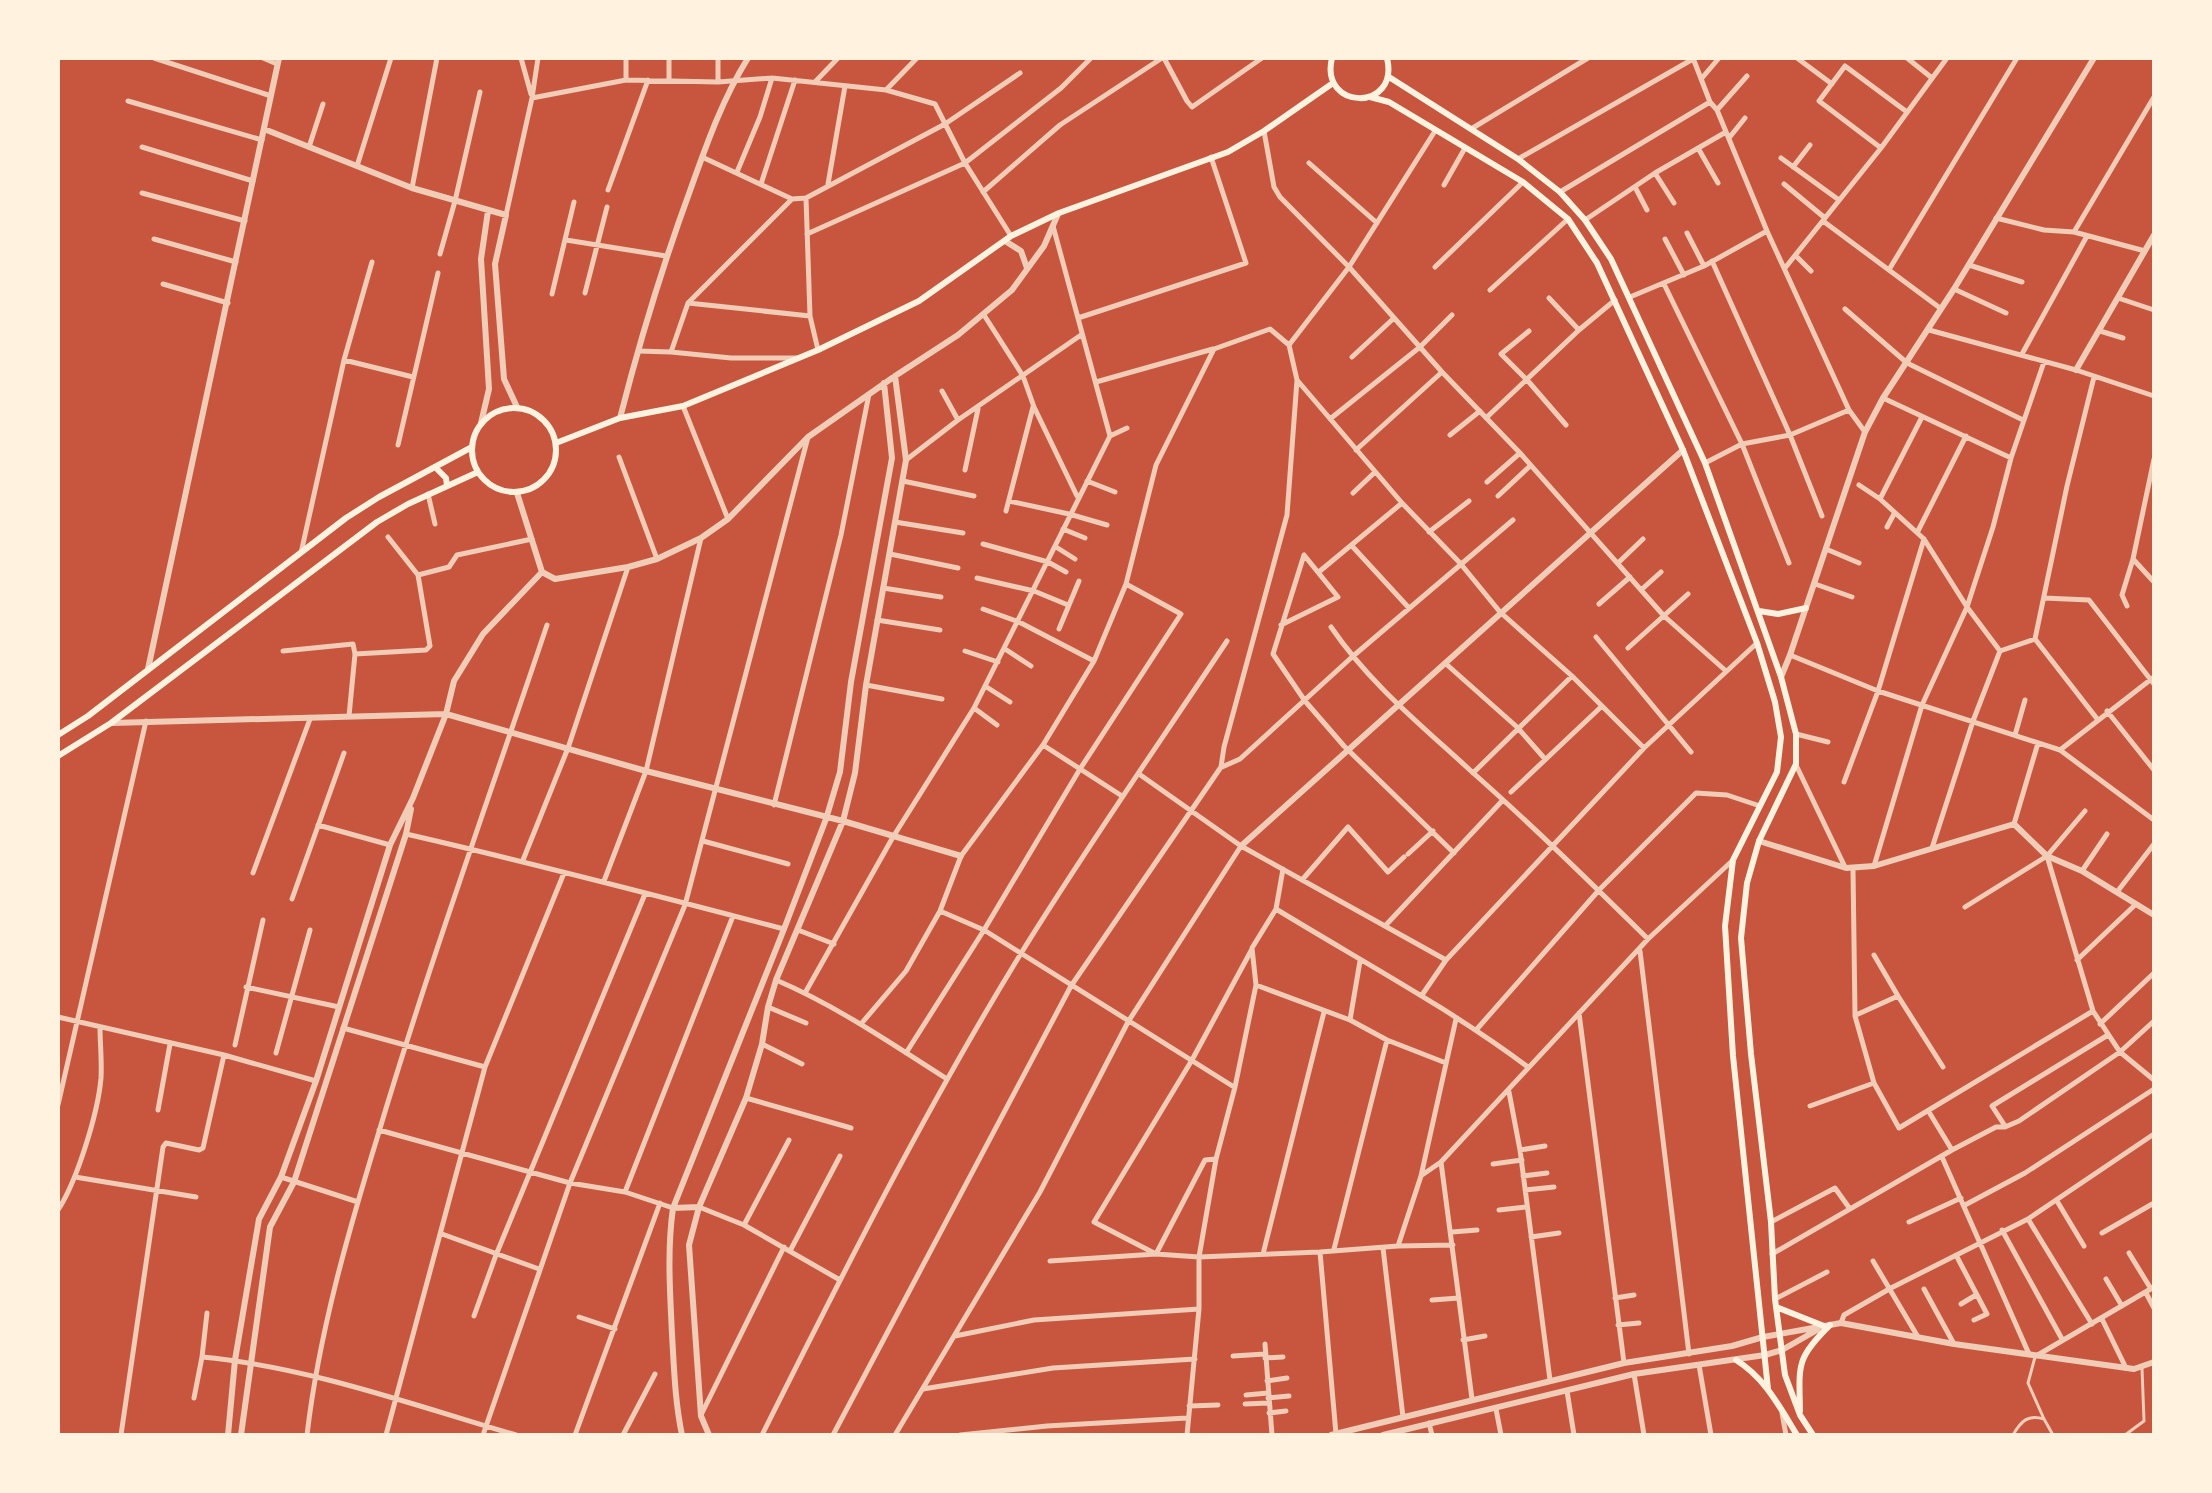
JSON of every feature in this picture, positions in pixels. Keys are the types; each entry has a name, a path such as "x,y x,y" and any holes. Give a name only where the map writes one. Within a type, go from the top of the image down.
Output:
{"main road":[{"path":"1332,58 1330,75 1333,83 1348,96 1389,102 1523,182 1568,219 1597,263 1683,450 1757,643 1775,702 1781,737 1777,772 1733,860 1725,926 1733,1056 1768,1389"},
{"path":"1370,97 1384,86 1389,77 1388,58"},
{"path":"1389,77 1518,159 1560,192 1585,220 1611,259 1705,463 1781,677 1796,734 1796,764 1759,841 1747,883 1741,938 1771,1222 1779,1334 1785,1375 1800,1415 1813,1435"},
{"path":"556,443 620,418 683,406 818,350 919,301 1008,239 1059,213 1228,152 1333,83"},
{"path":"517,407 542,418 551,429 556,456 544,480 517,493 496,488 478,472 472,447 481,423 491,414 517,407"},
{"path":"58,735 88,716 379,497 472,447"},
{"path":"435,467 446,478 447,486"},
{"path":"58,756 111,723 377,522 428,494 478,472"},
{"path":"1759,611 1778,614 1806,608"},
{"path":"1733,1056 1751,1054"},
{"path":"1776,1303 1827,1326 1812,1342 1799,1368 1800,1415"},
{"path":"1736,1360 1756,1374 1797,1435"}],"street":[{"path":"154,58 271,96"},
{"path":"148,669 278,61 263,58"},
{"path":"357,166 391,58"},
{"path":"412,188 437,58"},
{"path":"521,58 532,98"},
{"path":"517,407 504,379 495,264 538,58"},
{"path":"626,58 626,80"},
{"path":"669,58 669,79"},
{"path":"718,58 718,82"},
{"path":"620,418 666,256 733,81 748,58"},
{"path":"815,82 838,58"},
{"path":"886,90 917,58"},
{"path":"807,234 965,163 1061,88 1091,58"},
{"path":"983,192 1060,125 1163,58 1192,107 1262,58"},
{"path":"1471,129 1588,58"},
{"path":"1518,159 1693,58 1767,231 1849,410 1865,432"},
{"path":"1702,78 1719,58"},
{"path":"1907,58 1932,78"},
{"path":"1785,268 1881,148 1947,58"},
{"path":"1890,268 2017,58"},
{"path":"1781,677 1865,432 1883,398 1929,330 2094,58"},
{"path":"1800,59 1832,84"},
{"path":"1881,148 1819,101 1845,66 1907,112"},
{"path":"702,157 792,199 806,198 945,124 1020,73"},
{"path":"1717,110 1747,76"},
{"path":"532,98 626,80 718,82 772,78 886,90 935,104 1008,239 1021,251 1027,268"},
{"path":"737,172 772,78"},
{"path":"608,190 648,80"},
{"path":"761,184 795,80"},
{"path":"827,185 845,86"},
{"path":"440,254 480,92"},
{"path":"2074,232 2154,97"},
{"path":"128,101 262,140"},
{"path":"1560,192 1710,102"},
{"path":"309,147 323,104"},
{"path":"1585,220 1655,173 1728,135 1745,118"},
{"path":"264,129 412,188 506,215"},
{"path":"1264,131 1277,192 1520,453 1664,616 1726,671"},
{"path":"1289,345 1349,267 1435,131"},
{"path":"1793,167 1810,145"},
{"path":"1444,185 1466,146"},
{"path":"142,147 253,181"},
{"path":"1698,148 1718,183"},
{"path":"1078,318 1246,263 1211,157"},
{"path":"1781,158 1839,200"},
{"path":"1309,163 1377,223"},
{"path":"1655,173 1674,203"},
{"path":"1435,267 1523,182"},
{"path":"1784,184 1824,219 1940,308"},
{"path":"1635,187 1647,210"},
{"path":"142,193 245,221"},
{"path":"806,198 810,316 818,350"},
{"path":"671,352 688,303 792,199"},
{"path":"552,294 574,202"},
{"path":"585,293 607,207"},
{"path":"481,423 489,389 481,259 488,211"},
{"path":"517,493 542,572 555,579 657,559 701,538 728,519 808,437 984,315 1012,290 1044,246 1059,213"},
{"path":"1996,218 2044,230 2074,232 2145,251"},
{"path":"1490,290 1568,219"},
{"path":"1053,225 1110,436"},
{"path":"1630,297 1704,266 1767,231"},
{"path":"1687,233 1704,266"},
{"path":"2076,370 2154,235"},
{"path":"2022,354 2087,236"},
{"path":"154,239 236,262"},
{"path":"1665,239 1684,275"},
{"path":"566,240 666,256"},
{"path":"1796,256 1811,271"},
{"path":"1712,261 1790,435 1822,516"},
{"path":"301,554 344,360 372,262"},
{"path":"1969,265 2022,282"},
{"path":"398,445 438,273"},
{"path":"163,284 228,303"},
{"path":"1664,284 1742,444 1789,563"},
{"path":"1954,289 2006,313"},
{"path":"1549,298 1579,330"},
{"path":"2118,298 2154,310"},
{"path":"1486,418 1615,300"},
{"path":"688,303 810,316"},
{"path":"1845,309 1907,363 2023,420"},
{"path":"984,315 1023,376 1034,407 1077,496"},
{"path":"1330,419 1420,347 1452,315"},
{"path":"1352,357 1394,318"},
{"path":"833,1435 1071,986 1221,767 1287,515 1297,380 1289,345 1270,329 1214,349 1096,382"},
{"path":"1929,330 2022,354 2154,396"},
{"path":"1529,331 1501,354 1566,425"},
{"path":"2100,331 2123,338"},
{"path":"906,460 1081,335"},
{"path":"861,1024 906,971 940,911 961,856 1043,745 1094,661 1126,584 1156,465 1214,349"},
{"path":"638,351 731,358 798,358"},
{"path":"344,360 413,377"},
{"path":"1874,866 1922,705 1967,607 2011,458 2044,362"},
{"path":"1356,450 1442,372"},
{"path":"709,1435 701,1416 689,1245 699,1207 746,1098 776,980 843,821 855,773 866,685 906,460 895,376"},
{"path":"2035,639 2094,377"},
{"path":"1297,380 1500,612 1572,676 1644,748"},
{"path":"682,1435 675,1385 671,1312 669,1238 673,1208 784,929 826,819 840,772 851,682 892,458 884,383"},
{"path":"942,391 958,420"},
{"path":"774,805 841,535 869,393"},
{"path":"1883,398 2011,458"},
{"path":"683,406 728,519"},
{"path":"1006,511 1034,407"},
{"path":"965,470 978,409"},
{"path":"1705,463 1742,444 1790,435 1849,410"},
{"path":"1450,435 1480,411"},
{"path":"1880,499 1922,417"},
{"path":"805,993 893,837 974,708 1056,547 1077,496 1110,436 1127,428"},
{"path":"1918,531 1966,436"},
{"path":"483,1435 570,1183 685,905 808,437"},
{"path":"895,1435 1040,1192 1128,1022 1241,846 1683,450"},
{"path":"1487,482 1520,453"},
{"path":"619,457 657,559"},
{"path":"2127,606 2122,595 2133,559 2154,459"},
{"path":"1498,496 1530,466"},
{"path":"1353,493 1375,472"},
{"path":"903,481 974,496"},
{"path":"1087,481 1115,492"},
{"path":"1859,485 1918,531 1967,607 2000,651"},
{"path":"428,494 435,524"},
{"path":"1009,501 1107,525"},
{"path":"1429,532 1469,501"},
{"path":"1319,571 1402,503"},
{"path":"1887,527 1894,514"},
{"path":"1221,767 1240,759 1352,657 1513,520"},
{"path":"895,522 963,533"},
{"path":"1063,529 1085,538"},
{"path":"355,654 428,650 430,638 418,575 388,537"},
{"path":"604,881 646,771 701,538"},
{"path":"418,575 449,567 457,555 532,539"},
{"path":"1619,562 1643,539"},
{"path":"1844,782 1878,691 1924,539"},
{"path":"983,544 1048,562 1066,572"},
{"path":"1352,546 1409,608"},
{"path":"1056,547 1075,559"},
{"path":"1826,549 1859,563"},
{"path":"890,554 958,568"},
{"path":"1281,625 1338,597 1304,555 1281,625 1273,654 1305,701 1349,751 1454,853"},
{"path":"2133,559 2152,573 2154,582"},
{"path":"523,860 568,748 628,567"},
{"path":"228,1435 235,1360 259,1219 281,1177 316,1081 390,845 413,798 446,714 454,681 483,634 542,572"},
{"path":"1641,590 1661,572"},
{"path":"1599,604 1630,577"},
{"path":"977,578 1034,591 1068,605"},
{"path":"1059,629 1079,581"},
{"path":"906,1053 1080,769 1181,614 1126,584"},
{"path":"1815,584 1852,597"},
{"path":"883,588 941,597"},
{"path":"1628,648 1688,594"},
{"path":"2044,598 2089,600 2153,680 2107,711 2060,750"},
{"path":"983,609 1019,622 1094,661"},
{"path":"877,620 940,630"},
{"path":"307,1435 313,1378 379,1130 404,1046 547,625"},
{"path":"1331,627 1352,657 1397,706 1473,773 1648,939"},
{"path":"1596,637 1691,752"},
{"path":"1932,848 1973,721 2000,651 2035,639"},
{"path":"2035,639 2098,720"},
{"path":"762,1435 947,1079 1021,953 1227,641"},
{"path":"283,651 350,643 354,646 349,716"},
{"path":"1422,995 1446,960 1644,748 1757,643"},
{"path":"1005,649 1031,666"},
{"path":"965,651 998,662"},
{"path":"1790,655 1878,691 2060,750 2154,820"},
{"path":"1445,662 1517,727 1545,759"},
{"path":"1473,773 1572,676"},
{"path":"866,685 942,699"},
{"path":"985,686 1010,702"},
{"path":"2015,735 2025,700"},
{"path":"1511,792 1602,706"},
{"path":"974,708 997,725"},
{"path":"2107,711 2154,770"},
{"path":"111,723 446,714 961,856"},
{"path":"253,873 310,719"},
{"path":"58,1105 147,720"},
{"path":"1796,734 1828,742"},
{"path":"2014,824 2038,743"},
{"path":"1043,745 1122,796"},
{"path":"292,899 344,753"},
{"path":"1796,764 1849,869 1855,1016 1874,1083 1899,1128 2093,1011"},
{"path":"1139,774 1241,846 1446,960"},
{"path":"1477,1029 1599,890 1696,793 1727,795 1760,806"},
{"path":"241,1435 270,1227 294,1182 406,834 413,798"},
{"path":"1385,926 1502,801"},
{"path":"1965,907 2047,856 2085,811"},
{"path":"1759,841 1849,869 1874,866 2014,824"},
{"path":"2014,824 2047,856 2082,871 2154,915"},
{"path":"318,825 390,845"},
{"path":"1302,880 1348,827 1388,872 1433,831"},
{"path":"406,834 523,860 784,929"},
{"path":"2082,871 2107,834"},
{"path":"703,841 788,864"},
{"path":"2117,892 2154,844"},
{"path":"2047,856 2093,1011 2120,1052 2154,1080"},
{"path":"1421,1176 1441,1162 1648,939 1733,860"},
{"path":"1156,1254 1094,1222 1192,1060 1276,909 1283,869"},
{"path":"386,1435 485,1067 564,873"},
{"path":"474,1316 496,1255 645,894"},
{"path":"2077,960 2136,904"},
{"path":"1276,909 1477,1029 1528,1067"},
{"path":"940,911 984,930 1235,1087"},
{"path":"625,1192 733,916"},
{"path":"235,1045 263,920"},
{"path":"276,1053 310,930"},
{"path":"798,930 834,944"},
{"path":"1187,1435 1199,1309 1199,1257 1216,1159 1256,985 1252,948"},
{"path":"1640,951 1689,1354"},
{"path":"1874,955 1943,1067"},
{"path":"1350,1020 1360,961"},
{"path":"2100,1024 2154,973"},
{"path":"776,980 861,1024 947,1079"},
{"path":"1256,985 1350,1020 1387,1040 1446,1063"},
{"path":"246,987 339,1007"},
{"path":"1855,1016 1898,996"},
{"path":"768,1007 806,1023"},
{"path":"1263,1254 1324,1012"},
{"path":"1579,1013 1624,1363"},
{"path":"58,1017 224,1055 316,1081"},
{"path":"1398,1246 1421,1176 1456,1019"},
{"path":"1772,1254 1952,1150 1996,1127 2005,1127 2120,1052 2154,1021"},
{"path":"58,1210 75,1177 101,1078 100,1027"},
{"path":"343,1028 485,1067"},
{"path":"2005,1127 1992,1106 2108,1035"},
{"path":"1334,1249 1387,1040"},
{"path":"158,1110 170,1044"},
{"path":"762,1044 802,1064"},
{"path":"121,1435 163,1147 166,1143 199,1150 206,1144 224,1055"},
{"path":"1810,1106 1874,1083"},
{"path":"1965,1205 2025,1173 2154,1089"},
{"path":"1509,1091 1522,1160 1550,1380"},
{"path":"746,1098 851,1128"},
{"path":"1929,1112 1952,1150"},
{"path":"379,1130 570,1183 625,1192 673,1208 699,1207 744,1225 840,1280"},
{"path":"1841,1323 1844,1315 1891,1288 2028,1219 2154,1134"},
{"path":"744,1225 789,1140"},
{"path":"1520,1150 1545,1146"},
{"path":"790,1251 840,1156"},
{"path":"1942,1157 1965,1205 1978,1244 2032,1356 2028,1383 2053,1435"},
{"path":"1156,1254 1205,1160 1216,1159"},
{"path":"1493,1164 1522,1160"},
{"path":"1441,1162 1472,1399"},
{"path":"1523,1176 1547,1173"},
{"path":"75,1177 196,1197"},
{"path":"281,1177 358,1202"},
{"path":"1525,1190 1554,1187"},
{"path":"1771,1222 1835,1188 1850,1209"},
{"path":"1909,1222 1961,1198"},
{"path":"2057,1201 2084,1246"},
{"path":"575,1435 660,1203"},
{"path":"2102,1233 2154,1203"},
{"path":"1499,1210 1526,1207"},
{"path":"2028,1219 2092,1324"},
{"path":"1452,1232 1477,1230"},
{"path":"2002,1230 2062,1339"},
{"path":"1531,1237 1559,1233"},
{"path":"442,1234 539,1269"},
{"path":"1050,1261 1156,1254 1199,1257 1453,1245"},
{"path":"701,1416 784,1247"},
{"path":"1383,1248 1403,1417"},
{"path":"1320,1252 1334,1434 1624,1363 1689,1354 1841,1323 1954,1344 2134,1369 2154,1362"},
{"path":"2129,1253 2150,1290 2154,1308"},
{"path":"1956,1255 1987,1314 1974,1320"},
{"path":"1873,1261 1919,1338"},
{"path":"1776,1303 1827,1272"},
{"path":"2106,1279 2122,1306"},
{"path":"1924,1289 1954,1344"},
{"path":"2032,1356 2150,1290"},
{"path":"1615,1298 1634,1295"},
{"path":"1961,1304 1976,1295"},
{"path":"1432,1300 1459,1298"},
{"path":"955,1336 1034,1320 1199,1309"},
{"path":"194,1398 207,1313"},
{"path":"579,1317 615,1329"},
{"path":"2102,1319 2126,1368"},
{"path":"1618,1325 1639,1323"},
{"path":"1383,1435 1634,1374 1765,1355 1782,1350 1827,1326"},
{"path":"1463,1340 1485,1336"},
{"path":"1265,1344 1272,1435"},
{"path":"1732,1346 1736,1360"},
{"path":"1233,1356 1283,1357"},
{"path":"202,1357 235,1360 395,1398 516,1435"},
{"path":"922,1389 1053,1368 1195,1359"},
{"path":"1699,1365 1711,1435"},
{"path":"2125,1435 2144,1421 2142,1366"},
{"path":"623,1435 655,1374"},
{"path":"1634,1374 1644,1435"},
{"path":"1267,1381 1287,1378"},
{"path":"1567,1391 1574,1435"},
{"path":"1246,1395 1268,1398"},
{"path":"1245,1404 1289,1396"},
{"path":"1189,1406 1218,1405"},
{"path":"1496,1409 1501,1435"},
{"path":"1269,1413 1286,1411"},
{"path":"1782,1412 1786,1435"},
{"path":"2013,1435 2023,1420 2034,1416 2044,1419"},
{"path":"960,1435 1047,1426 1187,1418"},
{"path":"1429,1423 1432,1435"}]}
